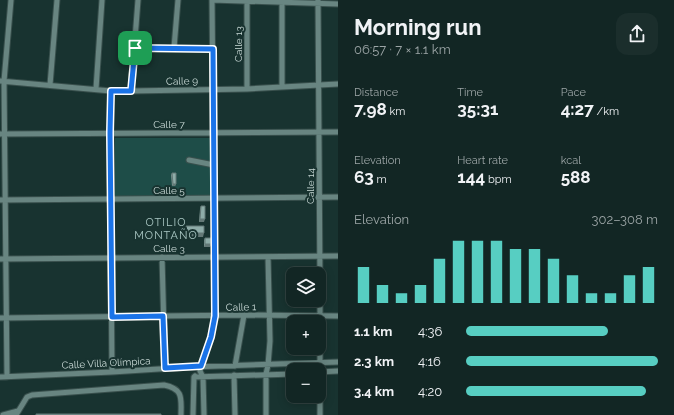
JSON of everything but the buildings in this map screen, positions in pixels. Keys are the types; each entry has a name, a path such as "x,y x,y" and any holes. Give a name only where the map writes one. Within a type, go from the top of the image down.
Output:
{"street":[{"path":"7,377 3,318 2,81 11,0"},
{"path":"50,85 57,0"},
{"path":"96,89 102,0"},
{"path":"131,91 138,0"},
{"path":"174,48 178,0"},
{"path":"193,415 194,377 201,369 210,342 215,316 212,0 318,2 338,4"},
{"name":"Calle 13","path":"246,89 247,1"},
{"path":"282,1 282,87"},
{"name":"Calle 14","path":"318,2 320,315"},
{"path":"135,48 213,49"},
{"name":"Calle 9","path":"2,81 111,91 246,89 338,84"},
{"path":"111,91 110,199 112,372"},
{"name":"Calle 7","path":"2,134 338,132"},
{"path":"189,160 214,165"},
{"name":"Calle 5","path":"3,200 338,197"},
{"name":"Calle 3","path":"3,259 338,256"},
{"path":"162,257 165,368"},
{"path":"266,415 266,374 268,365 270,315 268,257"},
{"path":"235,366 244,315"},
{"name":"Calle 1","path":"3,318 286,315"},
{"name":"Calle 1","path":"326,316 338,316"},
{"name":"Calle Villa Olímpica","path":"326,363 338,362"},
{"name":"Calle Villa Olímpica","path":"0,377 165,368 201,369 235,366 286,365"},
{"path":"201,369 203,377 204,415"},
{"path":"326,372 338,371"},
{"path":"194,377 286,374"},
{"path":"234,376 235,415"},
{"path":"3,415 17,413 27,397 32,395 164,385 177,389 180,393 182,415"},
{"name":"Calle 14","path":"320,403 320,415"}],"shaded area":[{"path":"115,138 212,138 212,196 115,196"}],"district":[{"name":"OTILIO MONTAÑO","path":"166,228"}],"route":[{"path":"135,48 213,49 215,316 206,355 201,366 165,368 163,316 112,317 111,91 131,91 135,48"}]}
